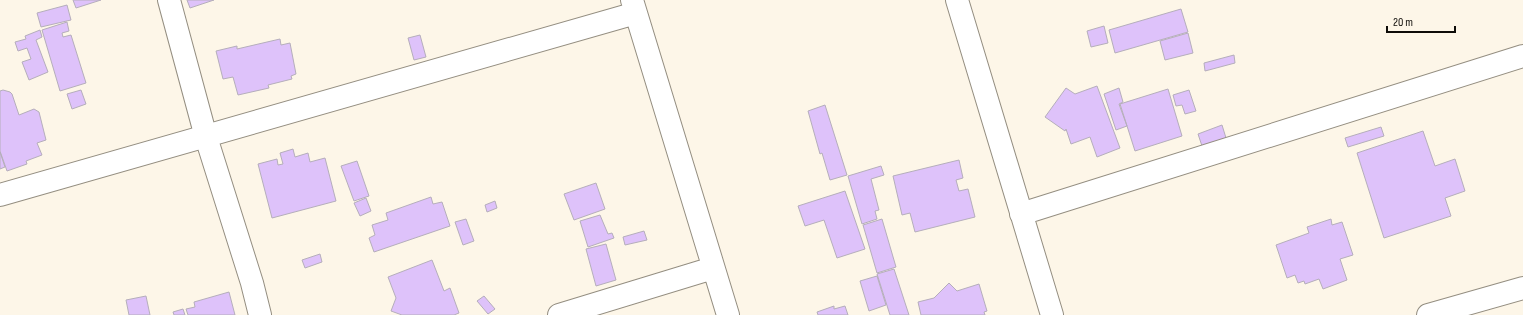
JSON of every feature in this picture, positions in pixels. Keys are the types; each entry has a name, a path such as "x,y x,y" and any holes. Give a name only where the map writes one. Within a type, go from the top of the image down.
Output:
{"street":[{"path":"169,0 206,137 252,283 260,315"},
{"path":"957,0 1052,315"},
{"path":"0,195 206,137 634,7 728,315"},
{"path":"1022,218 1523,57"},
{"path":"559,315 713,268"},
{"path":"1428,315 1523,288"}],"building":[{"path":"73,0 101,0 76,8"},
{"path":"187,0 214,0 190,8"},
{"path":"67,5 71,20 41,27 37,13"},
{"path":"1181,9 1188,32 1115,53 1109,30"},
{"path":"67,22 69,31 62,33 63,37 71,35 86,83 60,91 42,30"},
{"path":"1104,26 1108,43 1091,47 1087,31"},
{"path":"40,30 42,37 36,40 48,72 29,80 22,62 31,59 27,48 18,51 15,42 26,39 25,36"},
{"path":"1188,33 1193,53 1165,60 1160,41"},
{"path":"420,35 426,57 414,60 408,38"},
{"path":"280,39 281,45 290,43 296,74 291,76 292,79 268,85 269,88 238,95 233,77 223,79 216,51 237,46 237,49"},
{"path":"1234,55 1235,63 1205,71 1204,63"},
{"path":"1097,86 1120,148 1097,157 1090,137 1071,144 1066,129 1065,131 1045,117 1066,88 1075,94"},
{"path":"1119,88 1123,102 1119,104 1127,126 1116,130 1104,94"},
{"path":"1168,89 1182,136 1135,151 1120,104"},
{"path":"3,90 12,94 19,115 34,109 39,112 46,140 37,143 42,155 26,161 27,164 7,171 0,151 0,91"},
{"path":"81,90 86,104 72,109 67,94"},
{"path":"1189,90 1196,111 1185,114 1182,105 1176,106 1173,95"},
{"path":"825,105 847,175 830,180 822,153 820,154 808,111"},
{"path":"1222,125 1226,138 1202,146 1198,134"},
{"path":"1381,127 1384,136 1348,147 1345,138"},
{"path":"1423,131 1435,166 1455,159 1465,191 1445,198 1451,216 1384,238 1357,153"},
{"path":"293,149 295,157 308,153 310,162 325,158 336,201 272,218 258,164 277,159 278,165 283,164 280,153"},
{"path":"0,152 5,167 0,169"},
{"path":"959,160 963,178 956,180 959,191 968,189 975,217 915,232 910,213 902,215 893,176"},
{"path":"357,161 369,196 354,201 341,166"},
{"path":"881,166 884,175 871,179 879,210 875,211 877,219 862,224 848,176"},
{"path":"596,183 605,209 574,220 564,194"},
{"path":"845,191 865,249 837,258 824,220 805,226 798,206"},
{"path":"431,197 433,204 442,202 450,226 374,252 369,238 375,235 372,225 388,220 386,213"},
{"path":"366,198 371,211 360,216 354,203"},
{"path":"495,201 497,208 487,212 485,205"},
{"path":"600,215 608,234 612,233 614,238 588,247 580,221"},
{"path":"466,219 474,241 463,245 455,222"},
{"path":"882,219 896,267 877,273 863,225"},
{"path":"1331,219 1332,225 1342,222 1353,255 1340,259 1347,280 1323,289 1319,279 1305,284 1304,281 1298,283 1295,275 1287,278 1276,245 1309,233 1307,227"},
{"path":"644,231 647,240 625,245 623,237"},
{"path":"606,244 616,280 596,286 586,249"},
{"path":"320,254 322,262 305,268 302,260"},
{"path":"432,260 444,291 450,288 459,313 454,315 402,315 391,311 396,298 388,277"},
{"path":"894,269 909,315 890,315 877,274"},
{"path":"877,276 886,305 869,311 860,281"},
{"path":"949,283 957,291 979,284 987,311 984,312 985,315 921,315 918,302 934,298"},
{"path":"229,292 235,315 188,315 186,309 195,307 194,302"},
{"path":"146,296 150,315 129,315 126,300"},
{"path":"484,296 495,309 488,314 477,301"},
{"path":"834,306 834,309 845,306 848,315 818,315 817,312"},
{"path":"183,309 185,315 174,315 173,312"}]}
